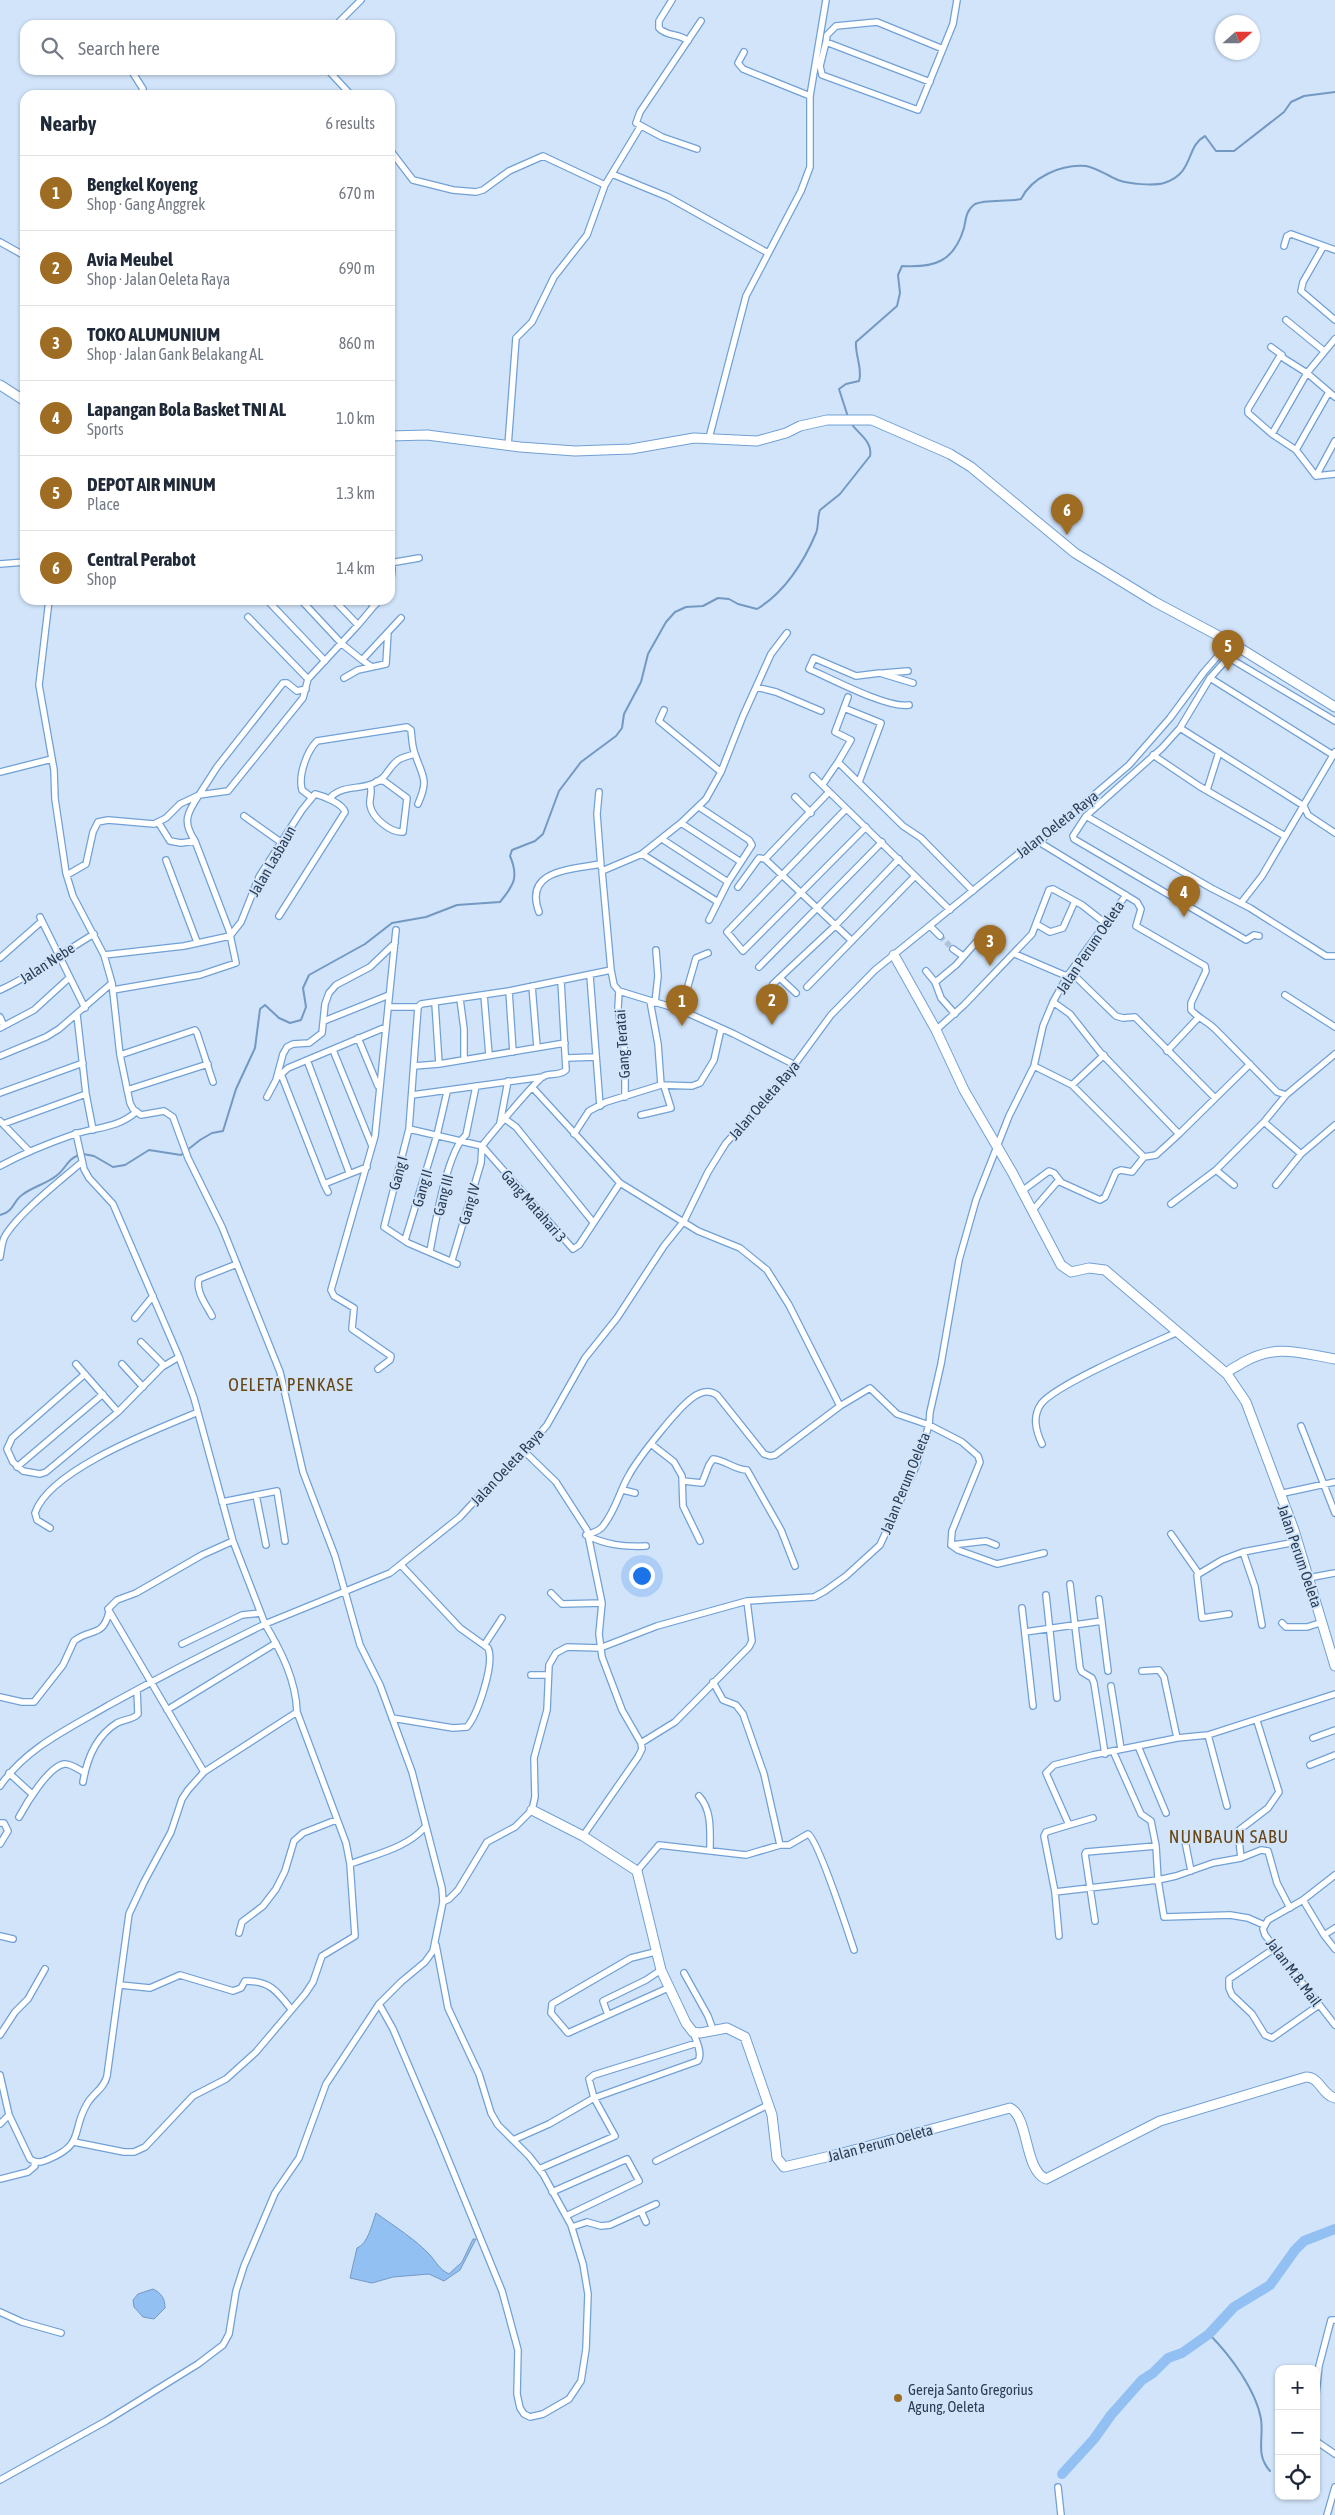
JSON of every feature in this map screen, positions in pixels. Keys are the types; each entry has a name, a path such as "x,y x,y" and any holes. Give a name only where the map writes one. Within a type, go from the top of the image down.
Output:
{"street":[{"path":"341,20 360,0"},
{"path":"672,0 659,21 659,28 666,34 685,38 688,41"},
{"path":"709,438 746,296 801,191 810,167 810,96 826,0"},
{"path":"943,49 877,22 836,26 827,35 820,66 822,75 916,110 920,108 953,24 957,0"},
{"path":"697,149 640,127 636,123 640,112 700,21"},
{"path":"826,42 930,82"},
{"path":"744,52 738,63 743,69 810,96"},
{"path":"134,75 142,90"},
{"path":"332,75 346,90"},
{"path":"508,446 516,338 532,322 554,277 586,235 605,185 640,127"},
{"path":"395,157 413,180 453,190 480,191 509,172 543,156 605,185"},
{"path":"612,174 668,197 768,253"},
{"path":"1284,246 1290,234 1335,250"},
{"path":"0,242 20,253"},
{"path":"1323,247 1302,285 1301,291 1335,320"},
{"path":"1286,320 1324,351"},
{"path":"1272,434 1307,373 1335,339"},
{"path":"1270,347 1307,373 1335,397"},
{"path":"1282,355 1278,357 1248,410 1249,415 1272,434 1296,450 1316,476"},
{"path":"0,385 20,398"},
{"path":"1296,450 1329,392"},
{"path":"395,436 427,435 508,446 575,451 631,449 675,440 709,438 758,441 786,433 800,426 827,420 872,420 892,427 950,454 971,467 1076,553 1155,602 1230,642 1335,707"},
{"path":"1316,476 1335,443"},
{"path":"1316,476 1335,474"},
{"path":"395,565 419,558"},
{"path":"0,564 20,562"},
{"path":"48,605 39,685 52,759 67,875 73,896 104,955 113,987 120,1055 130,1103 136,1112 141,1115 164,1111 169,1112 173,1117 188,1158 237,1264 280,1372 303,1472 330,1543 360,1645 380,1685 412,1772 442,1888 443,1902 436,1945 451,2016 479,2074 491,2113 498,2125 539,2169 572,2228 581,2255 587,2289 583,2375 578,2388 569,2399 552,2410 530,2417 522,2412 518,2400 518,2350 492,2264 393,2029 379,2004"},
{"path":"272,605 325,661"},
{"path":"305,605 342,644 372,666"},
{"path":"339,605 358,625"},
{"path":"67,875 86,864 93,832 100,820 158,822 180,804 199,795 228,791 304,698 308,679 342,644 374,606"},
{"path":"248,617 308,679"},
{"path":"362,660 401,618"},
{"path":"344,678 358,670 386,664 388,632"},
{"path":"602,871 642,854 699,807 711,792 771,654 787,633"},
{"name":"Jalan Oeleta Raya","path":"0,1786 9,1773 38,1747 136,1690 265,1624 382,1577 401,1565 460,1517 524,1452 553,1416 585,1358 616,1318 664,1246 684,1221 708,1172 726,1143 796,1065 831,1015 867,977 1023,850 1038,842 1118,775 1143,750 1230,642"},
{"path":"908,671 860,676 814,658 809,669 901,706 909,704"},
{"path":"1259,936 1254,935 1246,940 1074,839 1073,836 1086,816 1153,756 1180,728 1210,678 1225,661 1231,659 1335,721"},
{"path":"880,674 913,683"},
{"path":"853,688 860,676"},
{"path":"1210,678 1334,754 1262,876 1241,903"},
{"path":"0,1056 46,1037 113,987 200,975 235,964 237,960 230,936 195,841 188,831 189,810 217,767 283,683 287,682 297,691 306,689"},
{"path":"756,687 776,692 821,711"},
{"path":"822,784 851,740 835,732 848,697"},
{"path":"844,708 881,723 859,782"},
{"path":"664,710 659,721 721,772"},
{"path":"279,916 345,812 345,808 329,799 315,794 311,797 301,787 302,772 312,748 320,740 409,727 415,754 425,778 425,787 418,804"},
{"path":"1180,728 1304,806 1308,815 1335,834"},
{"path":"1207,790 1219,752"},
{"path":"329,799 339,790 370,785 387,776 397,761 415,754"},
{"path":"1153,756 1285,836"},
{"path":"0,772 52,759"},
{"path":"838,762 903,826 921,838 973,891"},
{"path":"813,776 950,910"},
{"path":"370,785 370,808 376,816 395,832 403,832 406,798 384,781 377,781"},
{"path":"599,792 597,814 600,864 614,985 619,991 681,1010 796,1065"},
{"path":"766,859 829,792"},
{"name":"Jalan Lasbaun","path":"230,936 241,922 260,877 311,797"},
{"path":"795,798 811,812"},
{"path":"699,807 751,842 752,847 728,882 709,920"},
{"path":"846,809 727,932 743,951 866,827"},
{"path":"244,816 282,842"},
{"path":"1086,816 1196,880 1241,903 1326,956 1335,956"},
{"path":"158,822 170,841 181,843 195,841"},
{"path":"681,823 741,862"},
{"path":"662,839 728,882"},
{"path":"759,967 881,841"},
{"name":"Jalan Perum Oeleta","path":"600,1648 652,1628 747,1601 805,1598 820,1594 846,1576 880,1544 916,1466 929,1424 959,1260 976,1200 1009,1116 1034,1066 1044,1026 1053,1002 1068,975 1126,895 1038,842"},
{"path":"642,854 718,902"},
{"path":"738,887 759,858 762,857 852,941"},
{"path":"773,984 835,926 899,859"},
{"path":"166,860 197,942"},
{"path":"539,912 535,895 540,883 552,874 600,864"},
{"path":"807,987 915,876"},
{"path":"936,1030 955,1014 1015,954 1032,934 1049,890 1053,889 1075,901 1105,923"},
{"path":"1126,895 1141,906 1136,926 1206,968 1190,1007 1198,1018 1205,1020 1215,1028 1277,1092 1286,1095"},
{"path":"1036,924 1050,932 1063,928 1075,901"},
{"path":"0,958 41,919 84,1008"},
{"path":"930,926 940,936"},
{"path":"378,1369 390,1360 391,1356 352,1329 354,1308 334,1296 331,1290 375,1136 378,1086 396,930"},
{"name":"Jalan Nebe","path":"0,990 29,976 58,955 94,934"},
{"path":"104,955 184,946 230,936"},
{"path":"935,982 979,939"},
{"path":"267,1098 276,1080 286,1047 292,1044 303,1045 315,1040 323,1030 325,1004 331,989 370,967 395,943"},
{"path":"952,949 963,956"},
{"path":"641,1115 671,1108 663,1085 652,1002 658,976 656,950"},
{"path":"681,1010 695,960 708,953"},
{"path":"1015,954 1077,978 1116,1016 1123,1018 1135,1017 1215,1098"},
{"path":"894,955 936,1030 949,1060 997,1150"},
{"path":"388,1007 418,1007 421,1004 509,991 590,976 611,970"},
{"path":"926,971 935,982 941,998 955,1014"},
{"path":"590,976 593,988 600,1106"},
{"path":"0,1017 2,1027 34,1010 68,978"},
{"path":"780,978 796,993"},
{"path":"412,1095 447,1092 564,1072 566,1058 561,981"},
{"path":"532,986 538,1047"},
{"path":"509,991 513,1052"},
{"name":"Gang Teratai","path":"619,991 618,1008 625,1054 625,1097"},
{"path":"324,1021 389,995"},
{"path":"484,995 489,1055"},
{"path":"1285,996 1335,1027"},
{"path":"460,999 464,1030 464,1060"},
{"path":"1053,1002 1070,1014 1104,1055 1179,1134"},
{"path":"435,1003 439,1064"},
{"name":"Gang I","path":"405,1240 385,1230 383,1222 410,1129 418,1007"},
{"path":"77,1015 86,1094 93,1130"},
{"path":"1167,1051 1198,1018"},
{"path":"276,1080 288,1068 386,1027"},
{"path":"574,1134 589,1111 606,1102 663,1085 692,1086 702,1081 714,1060 721,1029"},
{"path":"120,1055 195,1030 213,1082"},
{"path":"358,1038 378,1086"},
{"path":"414,1066 439,1064 565,1043"},
{"path":"333,1050 372,1146"},
{"path":"1171,1204 1216,1170 1264,1122 1286,1095 1335,1054"},
{"path":"1072,1084 1104,1055"},
{"path":"566,1058 596,1057"},
{"path":"308,1060 349,1172"},
{"path":"0,1093 83,1064"},
{"path":"127,1090 208,1064"},
{"path":"1022,1191 1050,1171 1061,1182 1100,1200 1105,1196 1116,1172 1121,1170 1132,1172 1144,1157 1156,1155 1250,1064"},
{"path":"1034,1066 1072,1084 1144,1157"},
{"path":"281,1074 328,1192"},
{"path":"410,1129 482,1146 543,1076"},
{"path":"503,1121 508,1081"},
{"name":"Gang III","path":"430,1251 452,1159 460,1140 466,1135 476,1086"},
{"path":"533,1088 620,1183 698,1231 740,1248 767,1270 789,1305 840,1406"},
{"name":"Gang II","path":"405,1240 437,1135 447,1092"},
{"path":"29,1151 1,1123 86,1094"},
{"path":"1,1165 29,1151 76,1133 119,1124 136,1112"},
{"path":"503,1121 516,1127 593,1222"},
{"path":"1264,1122 1301,1154"},
{"path":"1276,1185 1301,1154 1335,1125"},
{"path":"74,2142 124,2152 134,2152 145,2147 193,2096 226,2078 248,2060 313,1982 322,1956 355,1936 350,1864 346,1843 297,1712 293,1686 276,1643 260,1613 233,1541 179,1357 113,1204 89,1178 82,1160 76,1133"},
{"name":"Gang Matahari 3","path":"482,1146 570,1248 575,1248 579,1245 620,1183"},
{"name":"Gang IV","path":"430,1251 454,1262 481,1163 482,1146"},
{"name":"Jalan Perum Oeleta","path":"997,1150 1064,1268 1074,1272 1089,1268 1105,1270 1227,1374 1246,1402 1333,1648 1335,1666"},
{"path":"0,1257 4,1239 13,1227 50,1188 82,1160"},
{"path":"324,1184 349,1172 367,1167"},
{"path":"1216,1170 1234,1186"},
{"path":"1032,1211 1056,1182 1061,1182"},
{"path":"405,1240 430,1251"},
{"path":"212,1316 201,1294 198,1283 199,1279 237,1264"},
{"path":"135,1318 152,1296"},
{"path":"1042,1444 1037,1434 1035,1420 1036,1412 1046,1400 1108,1364 1178,1332"},
{"path":"141,1342 164,1365"},
{"path":"1227,1374 1233,1368 1247,1361 1278,1351 1295,1350 1335,1359"},
{"path":"85,1374 12,1438 6,1449 17,1466 31,1473 46,1472 118,1412 164,1365 179,1357"},
{"path":"76,1364 118,1412"},
{"path":"122,1364 143,1387"},
{"path":"586,1535 602,1528 618,1503 630,1473 651,1444 693,1397 706,1391 711,1391 717,1395 764,1454 770,1456 775,1455 840,1406 870,1388 897,1414 929,1424 962,1442 978,1456 980,1462 952,1531 951,1545"},
{"path":"17,1466 103,1394"},
{"path":"50,1528 37,1520 35,1513 41,1500 51,1489 90,1462 196,1413"},
{"path":"1301,1426 1335,1513"},
{"path":"651,1444 674,1462 684,1482 683,1506 700,1541"},
{"path":"524,1452 556,1482 584,1524 602,1602 600,1648 613,1689 641,1743 642,1749 583,1836"},
{"path":"684,1482 702,1483 713,1459 731,1464 740,1470 747,1470 780,1530 795,1566"},
{"path":"1279,1494 1335,1482"},
{"path":"623,1490 635,1493"},
{"path":"222,1502 277,1491 285,1541"},
{"path":"256,1495 266,1545"},
{"path":"1171,1534 1199,1574"},
{"path":"586,1535 602,1543 624,1547 646,1546"},
{"path":"204,1772 110,1612 109,1606 233,1541"},
{"path":"951,1545 986,1541 996,1545"},
{"path":"1229,1614 1202,1618 1197,1575 1222,1560 1243,1552 1296,1542"},
{"path":"951,1545 997,1564 1044,1553"},
{"path":"1243,1552 1255,1587 1262,1625"},
{"path":"392,1718 461,1729 467,1727 477,1708 491,1655 485,1644 460,1628 401,1565"},
{"path":"1308,1578 1335,1573"},
{"path":"1070,1584 1080,1668 1082,1672 1092,1678 1094,1683 1105,1754"},
{"path":"551,1593 562,1604 602,1602"},
{"path":"1046,1595 1057,1698"},
{"path":"1099,1599 1108,1671"},
{"path":"641,1743 675,1722 713,1682 745,1653 751,1644 747,1601"},
{"path":"1022,1608 1033,1706"},
{"path":"0,1697 22,1702 34,1702 63,1665 74,1641 100,1630 110,1612"},
{"path":"182,1644 242,1615 260,1613"},
{"path":"485,1644 502,1618"},
{"path":"1024,1632 1102,1621"},
{"path":"1282,1623 1286,1627 1292,1628 1323,1622"},
{"path":"167,1710 276,1643"},
{"path":"443,1902 450,1899 458,1890 488,1842 515,1827 532,1810 535,1796 534,1764 547,1710 550,1661 561,1650 574,1646 600,1648"},
{"path":"1142,1671 1159,1670 1164,1677 1177,1738"},
{"path":"531,1675 548,1675"},
{"path":"713,1682 724,1700 736,1706 743,1714 764,1774 780,1845"},
{"path":"1112,1686 1121,1749"},
{"path":"83,1782 93,1747 99,1739 118,1723 134,1718 138,1714 136,1690"},
{"path":"1069,1825 1048,1781 1046,1772 1054,1765 1177,1738 1208,1735 1335,1694"},
{"path":"0,2075 9,2115 28,2156 34,2162 41,2162 64,2152 74,2142 85,2107 106,2083 120,1986 123,1949 132,1906 171,1832 182,1800 204,1772 297,1712"},
{"path":"1241,1858 1238,1831 1268,1808 1279,1792 1256,1720"},
{"path":"1313,1738 1335,1730"},
{"path":"1208,1735 1227,1806"},
{"path":"1138,1746 1166,1813"},
{"path":"1114,1751 1138,1808 1145,1818 1151,1821 1156,1846 1158,1880 1164,1916 1230,1915 1248,1918 1264,1925"},
{"path":"1310,1765 1335,1755"},
{"path":"19,1817 32,1794 61,1765 69,1764 85,1773"},
{"path":"9,1773 32,1794"},
{"path":"699,1796 706,1806 709,1819 710,1849"},
{"path":"513,2140 549,2124 594,2098 698,2061 700,2058 693,2032 686,2023 660,1970 637,1871 583,1836 532,1810"},
{"path":"1059,1936 1055,1892 1044,1836 1046,1832 1093,1818"},
{"path":"239,1933 242,1922 264,1906 276,1889 294,1841 304,1833 336,1820"},
{"path":"0,1823 4,1823 8,1831 0,1844"},
{"path":"350,1864 400,1845 420,1833 425,1826"},
{"path":"637,1871 660,1845 746,1854 780,1845 789,1845 808,1834 812,1836 854,1950"},
{"path":"1184,1836 1191,1871"},
{"path":"1095,1921 1089,1889 1086,1852 1156,1846"},
{"path":"1055,1892 1158,1880 1213,1863 1241,1858 1261,1850 1268,1852 1277,1883 1290,1908"},
{"name":"Jalan M.B. Mail","path":"1335,1875 1303,1900 1264,1925 1265,1935 1335,2025"},
{"path":"1303,1900 1324,1935 1335,1949"},
{"path":"1324,1935 1335,1928"},
{"path":"0,1936 13,1939"},
{"path":"0,2480 106,2422 198,2364 223,2345 230,2330 239,2280 265,2213 278,2187 298,2158 326,2084 379,2004 425,1962 436,1945"},
{"path":"1275,1948 1228,1979 1228,1988 1232,1995 1252,2014 1265,2035 1272,2038 1319,2006"},
{"path":"655,1952 631,1958 551,2006 554,2017 568,2033 668,1988"},
{"path":"0,2035 15,2012 28,1999 45,1969"},
{"path":"608,2015 603,2001 646,1980 660,1970"},
{"path":"684,1973 708,2016 713,2030"},
{"path":"120,1986 150,1988 180,1974 233,1991 241,1988 246,1982 261,1982 276,1991 291,2009"},
{"name":"Jalan Perum Oeleta","path":"693,2032 700,2033 731,2029 746,2037 774,2120 777,2158 781,2166 786,2167 1012,2108 1017,2116 1038,2171 1046,2179 1138,2131 1174,2115 1306,2077 1313,2078 1333,2098"},
{"path":"539,2169 615,2136 594,2098 589,2079 594,2075 697,2043"},
{"path":"656,2161 768,2105"},
{"path":"0,2124 9,2115"},
{"path":"552,2192 627,2159 639,2181 566,2216"},
{"path":"0,2179 28,2172 35,2166 34,2162"},
{"path":"572,2228 587,2222 601,2226 610,2225 656,2204"},
{"path":"641,2211 646,2222"},
{"path":"0,2312 22,2322 61,2334"},
{"path":"1319,2365 1331,2320 1335,2320"},
{"path":"1320,2444 1335,2454"},
{"path":"1058,2487 1061,2515"},
{"path":"1327,2515 1335,2487"}],"water":[{"path":"376,2213 418,2244 440,2268 449,2274 462,2262 473,2239 476,2239 460,2270 444,2281 429,2274 393,2277 372,2283 350,2278 357,2248 367,2238"},
{"path":"153,2289 162,2296 165,2308 154,2319 143,2317 134,2307 133,2300 138,2294"}],"waterway":[{"path":"848,417 839,389 846,384 859,381 860,372 856,342 897,306 900,293 898,275 902,266 933,264 955,249 964,228 968,212 972,206 979,202 1021,199 1032,184 1040,178 1048,173 1067,167 1090,167 1128,183 1164,183 1174,179 1181,173 1195,147 1205,136 1216,151 1234,151 1284,112 1291,102 1304,96 1335,92"},
{"path":"83,1154 94,1156 113,1167 125,1165 149,1150 181,1155 212,1133 223,1131 236,1089 255,1048 260,1009 265,1005 279,1018 290,1023 301,1020 306,1007 303,988 309,975 365,944 392,923 426,917 457,905 500,902 509,891 514,880 513,863 510,856 512,850 535,841 543,834 559,791 581,762 616,736 622,728 624,714 641,682 648,654 666,622 675,612 686,607 703,606 718,598 729,599 738,604 757,609 776,594 792,576 806,555 816,533 820,510 840,494 870,456 867,442 851,423"},
{"path":"0,1215 5,1214 11,1209 19,1197 56,1176 72,1159 79,1155"},
{"path":"1062,2474 1094,2439 1111,2415 1142,2380 1153,2373 1168,2358 1182,2353 1209,2334 1234,2307 1270,2285 1295,2250 1304,2241 1335,2229"},
{"path":"1209,2334 1233,2362 1254,2396 1262,2426 1261,2452 1265,2465 1270,2471"}],"tunnel":[{"path":"940,936 953,949"}],"place":[{"name":"Central Perabot","path":"1067,535"},
{"name":"DEPOT AIR MINUM","path":"1228,671"},
{"name":"Lapangan Bola Basket TNI AL","path":"1184,917"},
{"name":"TOKO ALUMUNIUM","path":"990,966"},
{"name":"Avia Meubel","path":"772,1025"},
{"name":"Bengkel Koyeng","path":"682,1026"},
{"name":"Gereja Santo Gregorius Agung, Oeleta","path":"898,2398"}],"district":[{"name":"OELETA PENKASE","path":"291,1384"},
{"name":"NUNBAUN SABU","path":"1229,1836"}]}
